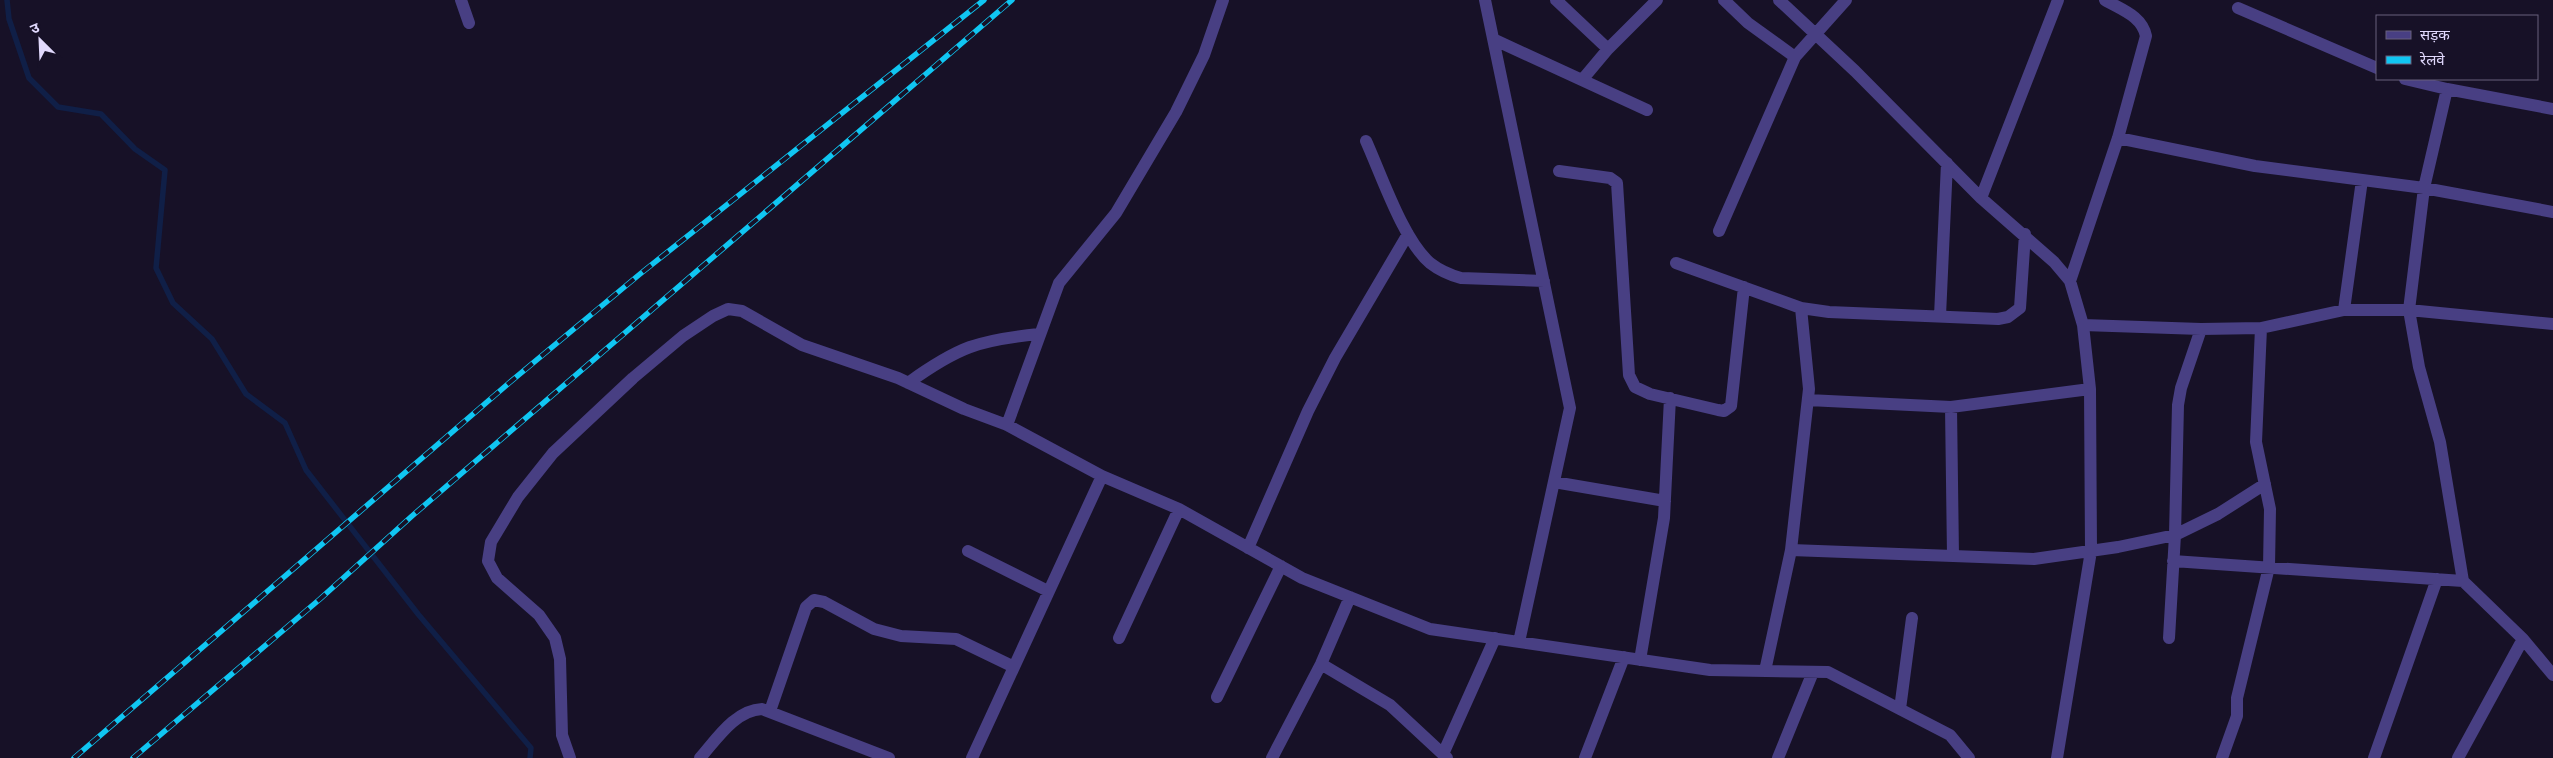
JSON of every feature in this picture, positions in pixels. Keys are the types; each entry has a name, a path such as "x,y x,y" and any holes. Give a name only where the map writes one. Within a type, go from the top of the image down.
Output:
{"street":[{"path":"461,0 469,23"},
{"path":"1007,425 1059,282 1116,214 1176,112 1204,55 1223,0"},
{"path":"1486,0 1570,408 1519,642"},
{"path":"1556,0 1608,49"},
{"path":"1582,80 1608,49 1657,0"},
{"path":"1724,0 1748,23 1795,57"},
{"path":"1779,0 1814,35 1855,71 1981,198 2025,234 2054,262 2070,281 2083,325 2090,389 2091,550 2057,758"},
{"path":"1719,231 1795,57 1846,0"},
{"path":"1981,198 2058,0"},
{"path":"2070,281 2118,138 2146,36 2144,25 2140,20 2106,0"},
{"path":"2238,8 2376,68"},
{"path":"1495,40 1647,110"},
{"path":"2409,80 2553,109"},
{"path":"2447,89 2424,188 2409,310 2419,366 2440,442 2463,581 2523,639 2553,676"},
{"path":"2118,138 2255,166 2424,188 2553,212"},
{"path":"1366,141 1408,234 1427,260 1450,275 1461,278 1544,282"},
{"path":"1940,316 1948,163"},
{"path":"1559,171 1610,178 1617,182 1629,374 1635,387 1718,410 1724,410 1731,406 1744,287"},
{"path":"2344,310 2362,180"},
{"path":"1248,548 1270,494 1323,381 1408,234"},
{"path":"1676,263 1801,308 1830,312 1998,318 2014,314 2020,308 2025,234"},
{"path":"1765,671 1790,550 1808,400 1809,389 1801,308"},
{"path":"570,758 562,735 560,659 555,638 539,615 497,578 488,561 491,542 518,497 553,453 633,378 684,336 713,316 728,309 742,311 802,345 908,383 964,409 1007,425 1102,476 1180,509 1302,578 1430,629 1710,670 1828,672 1950,735 1969,758"},
{"path":"2083,325 2201,329 2261,328 2344,310 2409,310 2553,324"},
{"path":"2222,758 2237,716 2237,698 2269,567 2270,509 2256,442 2261,328"},
{"path":"2169,638 2175,535 2178,405 2181,388 2201,329"},
{"path":"908,383 958,350 979,342 1039,334"},
{"path":"1808,400 1950,407 2090,389"},
{"path":"1640,660 1664,518 1670,398"},
{"path":"1950,407 1954,556"},
{"path":"972,758 1102,476"},
{"path":"1554,482 1665,501"},
{"path":"1790,550 2034,559 2175,535 2218,514 2265,484"},
{"path":"1120,638 1180,509"},
{"path":"968,551 1048,591"},
{"path":"2173,561 2463,581"},
{"path":"1217,697 1280,566"},
{"path":"2374,758 2437,579"},
{"path":"1272,758 1321,664 1350,597"},
{"path":"770,711 806,607 810,601 814,600 824,602 874,629 901,636 956,639 1014,667"},
{"path":"1900,709 1912,618"},
{"path":"1321,664 1390,706 1445,756 1495,638"},
{"path":"2458,758 2523,639"},
{"path":"1585,758 1624,658"},
{"path":"1778,758 1813,672"},
{"path":"700,758 742,715 756,709 770,711 890,758"}],"waterway":[{"path":"7,0 9,19 29,78 58,107 101,114 135,149 165,170 156,268 173,303 212,339 246,394 285,423 306,470 418,614 531,748 530,758"}],"railway":[{"path":"74,758 509,383 640,274 984,0"},
{"path":"133,758 320,599 412,516 1012,0"}]}
